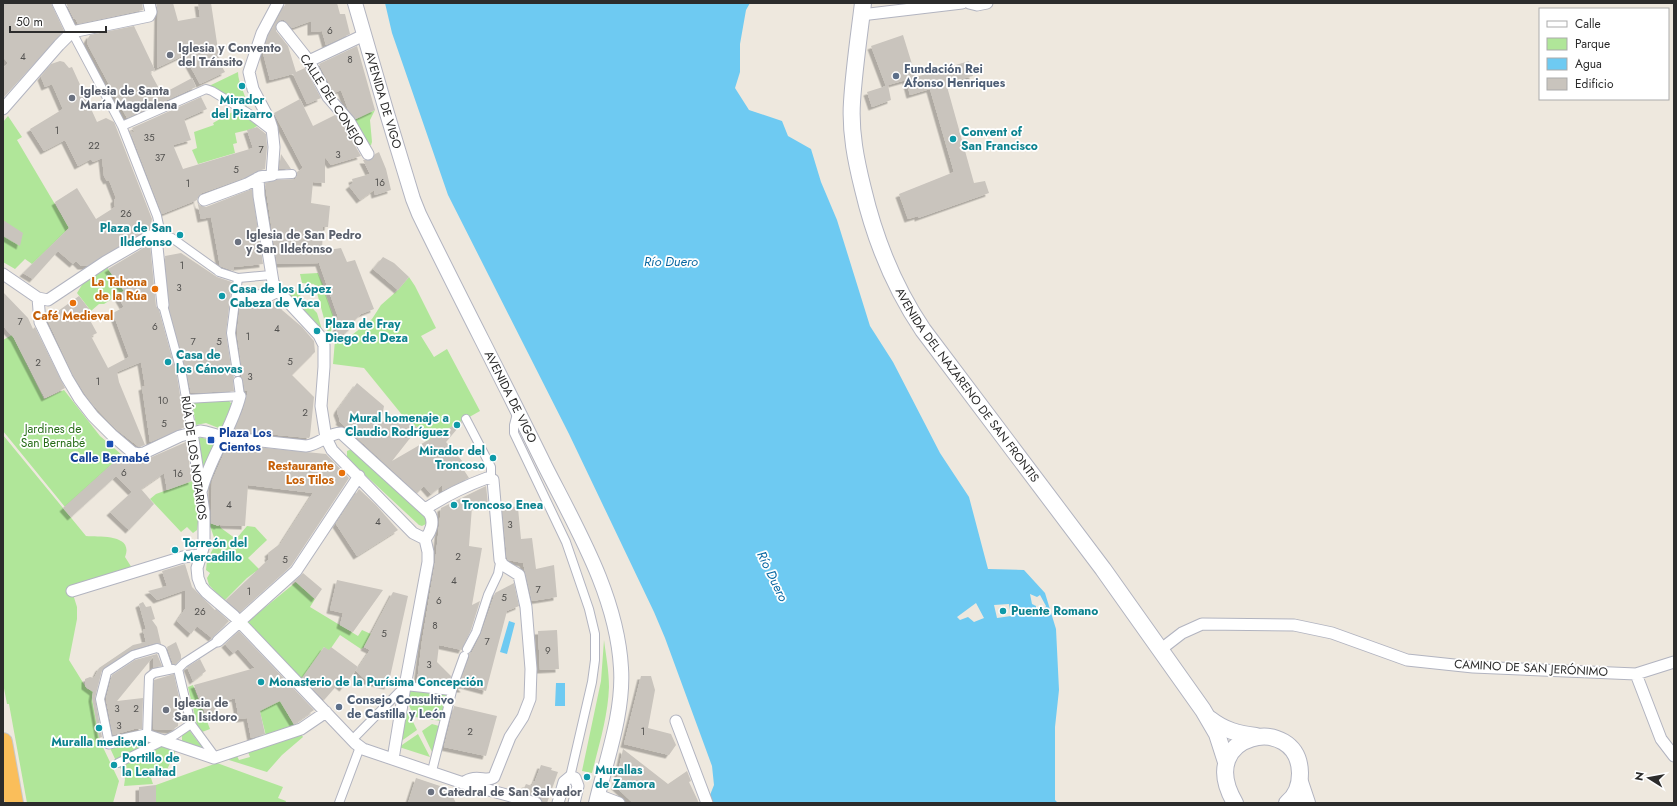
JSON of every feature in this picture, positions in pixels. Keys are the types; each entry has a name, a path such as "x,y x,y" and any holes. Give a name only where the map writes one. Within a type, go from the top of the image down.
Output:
{"highway":[{"path":"3,742 14,803"}],"main road":[{"name":"AVENIDA DEL NAZARENO DE SAN FRONTIS","path":"862,9 852,103 856,163 879,245 894,280 909,310 1103,569 1208,718 1217,734 1226,762 1224,775 1227,788 1235,802"},
{"name":"AVENIDA DEL NAZARENO DE SAN FRONTIS","path":"1208,718 1228,730 1241,735 1264,736 1280,740 1293,751 1300,766 1300,782 1307,803"},
{"path":"1226,762 1233,750 1243,741 1256,736"},
{"path":"1287,803 1297,791 1300,782"}],"street":[{"path":"58,3 122,126 157,216 159,235"},
{"path":"3,109 72,32 149,16 151,12 149,3"},
{"path":"272,175 273,132 269,119 251,84 249,72 262,33 277,21 278,3"},
{"name":"AVENIDA DE VIGO","path":"356,3 364,35 416,206 592,562 607,599 617,635 621,668 621,692 616,724 597,799"},
{"path":"862,9 962,3"},
{"path":"969,3 977,5 987,3"},
{"name":"CALLE DEL CONEJO","path":"277,21 309,61 328,97 349,121 368,154"},
{"path":"309,61 364,35"},
{"path":"122,126 206,89 212,91 248,113 273,132"},
{"path":"204,200 247,184 258,178 272,175 292,174"},
{"path":"258,178 259,196 269,264 274,285 317,333 324,344 321,409 326,438 332,450 426,544"},
{"path":"3,274 38,298 43,300 50,299 102,264 150,236 159,235 172,238 219,271 238,278 271,276"},
{"name":"RÚA DE LOS NOTARIOS","path":"159,235 158,247 163,305 182,375 202,492 204,542 197,571 201,586 239,621 322,708 357,740"},
{"path":"237,372 231,335 238,278"},
{"path":"235,301 278,291"},
{"path":"38,298 40,322 67,378 88,410 112,435 132,452 141,454 180,436 192,433 206,432 227,438 306,446 315,445 338,433 344,435 431,516 430,532 426,544 427,569 405,685 394,759"},
{"path":"202,492 206,477 227,438 240,396 238,381"},
{"path":"186,399 240,396"},
{"path":"518,410 514,425 514,433 566,542 589,609 595,634 595,660 592,682 570,777 564,782 558,803"},
{"path":"432,772 454,687 465,653 476,631 488,595 498,574 500,563 494,482 491,478 491,467 466,419"},
{"path":"147,736 150,677 154,673 178,669 184,663 218,641 296,571 359,476"},
{"path":"425,509 450,494 485,478 491,478"},
{"path":"72,591 182,557 200,555"},
{"path":"463,783 473,778 489,780 494,777 510,737 523,717 530,699 531,669 527,614 520,576 517,572 500,563"},
{"name":"CAMINO DE SAN JERÓNIMO","path":"1160,650 1182,633 1202,624 1294,625 1332,633 1407,660 1473,667 1636,674 1674,662"},
{"path":"168,670 162,650 158,648 135,654 107,672 100,699 109,743 147,736 202,755 216,758 299,730 322,708"},
{"path":"178,669 191,724 216,758"},
{"path":"1636,674 1661,739 1674,756"},
{"path":"405,685 454,687"},
{"path":"338,803 357,740 405,685"},
{"path":"676,721 707,803"},
{"path":"118,763 175,736 191,724"},
{"path":"357,740 368,751 420,767 505,799 536,803"},
{"path":"570,777 575,778 578,783 574,803"},
{"path":"597,799 619,803"}],"green space":[{"path":"238,72 238,77 246,100 247,110 209,86"},
{"path":"236,110 259,125 252,129 235,133 237,143 233,144 235,153 198,164 192,150 197,148 194,132 214,125 213,123"},
{"path":"375,110 370,120 372,142 369,146 353,120"},
{"path":"8,116 22,137 17,140 69,228 32,264 25,259 15,269 3,262 3,122"},
{"path":"106,266 124,291 104,304 99,304 91,311 77,293 85,280"},
{"path":"318,273 323,285 316,287 314,284 302,283 300,274"},
{"path":"409,277 436,328 421,336 434,357 447,349 480,411 434,437 428,443 415,432 418,428 403,416 364,368 333,364 335,340 347,339 372,319 381,305 398,290"},
{"path":"283,288 294,289 317,313 322,330"},
{"path":"324,290 333,315 331,332 328,333 317,293"},
{"name":"Jardines de San Bernabé","path":"12,335 44,399 64,390 100,436 122,455 65,507 3,431 3,340"},
{"path":"228,400 232,404 221,429 206,423 196,425 192,403"},
{"path":"3,435 86,536 114,538 125,544 125,557 132,568 71,588 77,607 77,619 69,660 87,689 93,691 92,698 100,741 119,781 113,803 27,803 9,704 7,704 3,683"},
{"path":"198,438 203,438 216,443 204,470"},
{"path":"352,449 426,517 426,524 422,526 419,525 347,458 347,451"},
{"path":"192,481 199,515 197,530 193,533 187,527 181,532 150,499 156,494"},
{"path":"209,523 219,525 236,539 247,526 255,527 267,540 248,558 259,569 247,578 224,601 209,585 207,578 210,573 206,570 207,560 216,543"},
{"path":"296,582 315,599 310,607 358,636 362,630 371,634 364,647 361,649 340,635 329,651 324,647 301,680 246,623"},
{"path":"604,640 609,687 603,730 592,773 582,771 601,681"},
{"path":"193,685 210,729 202,732 197,725 188,687"},
{"path":"408,690 448,694 441,721 415,717 406,700"},
{"path":"280,701 294,725 266,736 259,708"},
{"path":"405,706 417,730 400,742"},
{"path":"432,724 439,726 433,754 422,731"},
{"path":"189,730 206,752 182,743 182,733"},
{"path":"301,734 303,737 282,755 267,772 229,760 229,758 237,756 239,760 250,757 248,752"},
{"path":"418,734 430,757 399,747"},
{"path":"145,740 155,743 116,761 110,748"},
{"path":"160,746 176,750 166,772 151,778 153,784 124,786 125,779 119,765"},
{"path":"217,763 283,787 278,798 286,801 285,803 156,803 156,785"}],"water":[{"name":"Río Duero","path":"385,3 750,3 746,10 740,44 740,72 735,88 749,110 782,121 788,136 811,149 821,182 837,220 870,326 893,362 940,453 969,497 988,569 1024,570 1045,593 1056,629 1059,690 1055,727 1055,800 1058,803 713,803 710,795 714,785 712,766 665,638 569,434 448,195 392,33","holes":["1030,594 1037,597 1040,595 1046,606 1042,613 1036,611 1036,606 1032,604","976,603 984,618 974,622 968,617 960,620 957,617","1009,604 1011,616 997,618 994,605"]},
{"path":"509,621 515,623 507,654 500,652"},
{"path":"556,683 565,683 565,706 555,706"}],"building":[{"path":"3,3 51,3 64,31 3,98 3,68 8,63 3,57"},
{"path":"66,3 142,3 143,10 78,24"},
{"path":"156,3 173,3 178,21 200,17 198,3 211,3 220,63 225,72 200,84 184,55 157,68 158,11"},
{"path":"286,3 337,3 340,14 345,14 350,34 326,45 322,31 311,32 311,21 292,28 284,20 281,20 276,24 276,31 288,46 296,72 305,68 321,98 307,104 293,74 270,80 263,53 268,36"},
{"path":"134,26 155,70 150,72 162,94 192,78 196,87 127,118 88,45 87,40 90,35"},
{"name":"Convent of San Francisco","path":"903,35 916,77 969,61 973,76 946,83 974,183 985,181 989,193 918,218 918,216 908,219 899,194 954,172 930,89 910,95 906,80 888,85 891,100 872,107 867,92 886,86 871,46"},
{"path":"357,46 375,110 356,119 348,109 341,90 334,93 319,64"},
{"path":"60,61 64,62 69,68 72,67 97,122 106,118 114,122 152,219 150,229 87,266 81,266 76,261 73,264 58,251 33,279 23,273 69,228 55,202 77,188 96,219 115,207 114,200 116,198 109,180 107,181 104,176 102,158 93,162 91,159 78,166 65,140 44,151 30,129 63,109 52,84 45,87 41,77 51,64"},
{"path":"201,97 207,109 184,119 191,140 173,145 183,169 253,148 247,130 257,127 266,134 267,147 265,169 202,193 197,199 199,205 206,207 252,189 263,264 234,267 234,271 220,266 211,217 201,219 197,200 162,214 130,131 135,133 132,128"},
{"path":"300,99 313,126 335,115 343,125 361,156 331,165 325,157 325,183 313,182 311,203 330,206 328,227 323,227 322,251 341,248 347,262 355,260 374,309 361,314 353,322 352,327 345,333 336,334 338,317 319,263 277,264 265,183 276,180 295,179 297,172 303,168 274,113"},
{"path":"379,152 386,169 391,190 375,195 374,190 360,200 349,186 353,183 352,179 370,174 363,160 371,160 375,154"},
{"path":"281,154 291,169 279,169"},
{"path":"3,220 23,233 20,246 3,236"},
{"path":"150,244 156,306 159,310 177,376 185,427 150,442 142,387 145,386 141,362 117,372 119,382 145,445 139,447 116,429 94,406 85,394 73,375 47,319 79,296 90,310 86,313 97,333 91,336 108,368 129,357 113,313 124,307 117,295 124,291 108,269"},
{"path":"181,253 217,277 232,282 226,333 232,373 234,377 234,391 191,393 169,308 165,256"},
{"path":"383,257 394,263 409,277 398,290 373,269"},
{"path":"3,292 28,318 33,329 35,327 65,388 45,398 14,338 3,326"},
{"path":"278,301 282,310 302,327 314,341 315,352 292,375 314,397 309,438 234,431 243,410 248,391 245,391 241,376 242,371 237,333 240,305"},
{"path":"357,383 384,406 381,422 396,418 400,419 403,416 418,428 392,461 461,421 462,423 446,442 463,462 460,464 469,478 442,491 442,485 431,494 424,486 417,493 339,421 337,412 338,409"},
{"path":"186,442 192,481 167,490 164,473 141,489 154,504 129,530 110,512 132,492 116,476 71,517 63,508 123,454 136,461 145,460"},
{"path":"228,444 326,454 349,478 291,566 240,612 226,600 269,559 268,553 281,543 313,493 248,485 245,526 218,526 211,523 212,481"},
{"path":"486,486 488,504 472,507 469,546 482,548 472,605 480,601 471,630 462,650 439,645 437,662 451,676 450,682 452,685 417,682 435,563 441,508"},
{"path":"359,489 376,505 398,530 357,556 336,524"},
{"path":"512,506 518,508 521,539 532,538 536,569 554,565 557,597 532,601 523,563 508,560 507,558 502,507"},
{"path":"185,564 192,587 215,610 216,609 229,621 212,638 197,626 191,634 177,621 185,609 185,590 157,600 148,591 167,586 162,571"},
{"path":"303,573 322,589 315,599 295,581"},
{"path":"337,580 383,590 353,632 340,625 343,613 330,610"},
{"path":"514,583 519,606 507,611 486,691 460,684 464,689 457,689 455,686 460,683 469,654 472,652 481,634 495,593"},
{"path":"393,592 408,596 388,686 367,681 356,671 370,650 364,647"},
{"path":"143,602 146,607 151,606 155,619 152,620 157,627 161,644 155,643 131,650 102,670 95,698 102,737 99,738 92,698 93,692 85,686 85,679 90,677 94,678 99,668 133,645 146,642 143,630 146,629 139,604"},
{"path":"557,630 559,669 540,670 538,631"},
{"name":"Monasterio de la Purísima Concepción","path":"239,631 314,710 294,724 280,701 260,711 265,734 251,738 247,718 239,719 235,698 215,705 217,710 206,715 194,685 255,668 238,649 233,653 225,644"},
{"path":"176,642 181,659 173,664 167,647"},
{"path":"324,647 329,650 331,647 358,667 343,688 338,684 324,700 302,678"},
{"path":"157,654 162,666 153,668 153,657 117,701 143,698 142,729 134,729 113,735 106,699 112,675 135,660"},
{"path":"200,659 206,671 193,681 187,667"},
{"name":"Iglesia de San Isidoro","path":"174,674 179,697 178,726 172,730 153,729 154,680"},
{"path":"641,676 651,676 655,690 648,728 671,734 676,745 669,755 624,744"},
{"path":"454,706 497,716 486,756 444,747"},
{"path":"623,749 668,784 687,771 691,781 689,782 699,803 633,803 615,786"},
{"path":"541,765 552,768 551,770 558,772 547,803 543,803 541,798 538,796 522,792 526,784 532,786"},
{"name":"Catedral de San Salvador","path":"416,778 449,789 456,803 408,803"},
{"path":"156,785 156,803 139,803 139,787"}],"place":[{"name":"Iglesia y Convento del Tránsito","path":"170,55"},
{"name":"Fundación Rei Afonso Henriques","path":"896,76"},
{"name":"Mirador del Pizarro","path":"242,86"},
{"name":"Iglesia de Santa María Magdalena","path":"72,98"},
{"name":"Convent of San Francisco","path":"953,139"},
{"name":"Plaza de San Ildefonso","path":"180,235"},
{"name":"Iglesia de San Pedro y San Ildefonso","path":"238,242"},
{"name":"La Tahona de la Rúa","path":"155,289"},
{"name":"Casa de los López Cabeza de Vaca","path":"222,296"},
{"name":"Café Medieval","path":"73,303"},
{"name":"Plaza de Fray Diego de Deza","path":"317,331"},
{"name":"Casa de los Cánovas","path":"168,362"},
{"name":"Mural homenaje a Claudio Rodríguez","path":"457,425"},
{"name":"Plaza Los Cientos","path":"211,440"},
{"name":"Calle Bernabé","path":"110,444"},
{"name":"Mirador del Troncoso","path":"493,458"},
{"name":"Restaurante Los Tilos","path":"342,473"},
{"name":"Troncoso Enea","path":"454,505"},
{"name":"Torreón del Mercadillo","path":"175,550"},
{"name":"Puente Romano","path":"1003,611"},
{"name":"Monasterio de la Purísima Concepción","path":"261,682"},
{"name":"Consejo Consultivo de Castilla y León","path":"339,707"},
{"name":"Iglesia de San Isidoro","path":"166,710"},
{"name":"Muralla medieval","path":"99,728"},
{"name":"Portillo de la Lealtad","path":"114,765"},
{"name":"Murallas de Zamora","path":"587,777"},
{"name":"Catedral de San Salvador","path":"431,792"}]}
